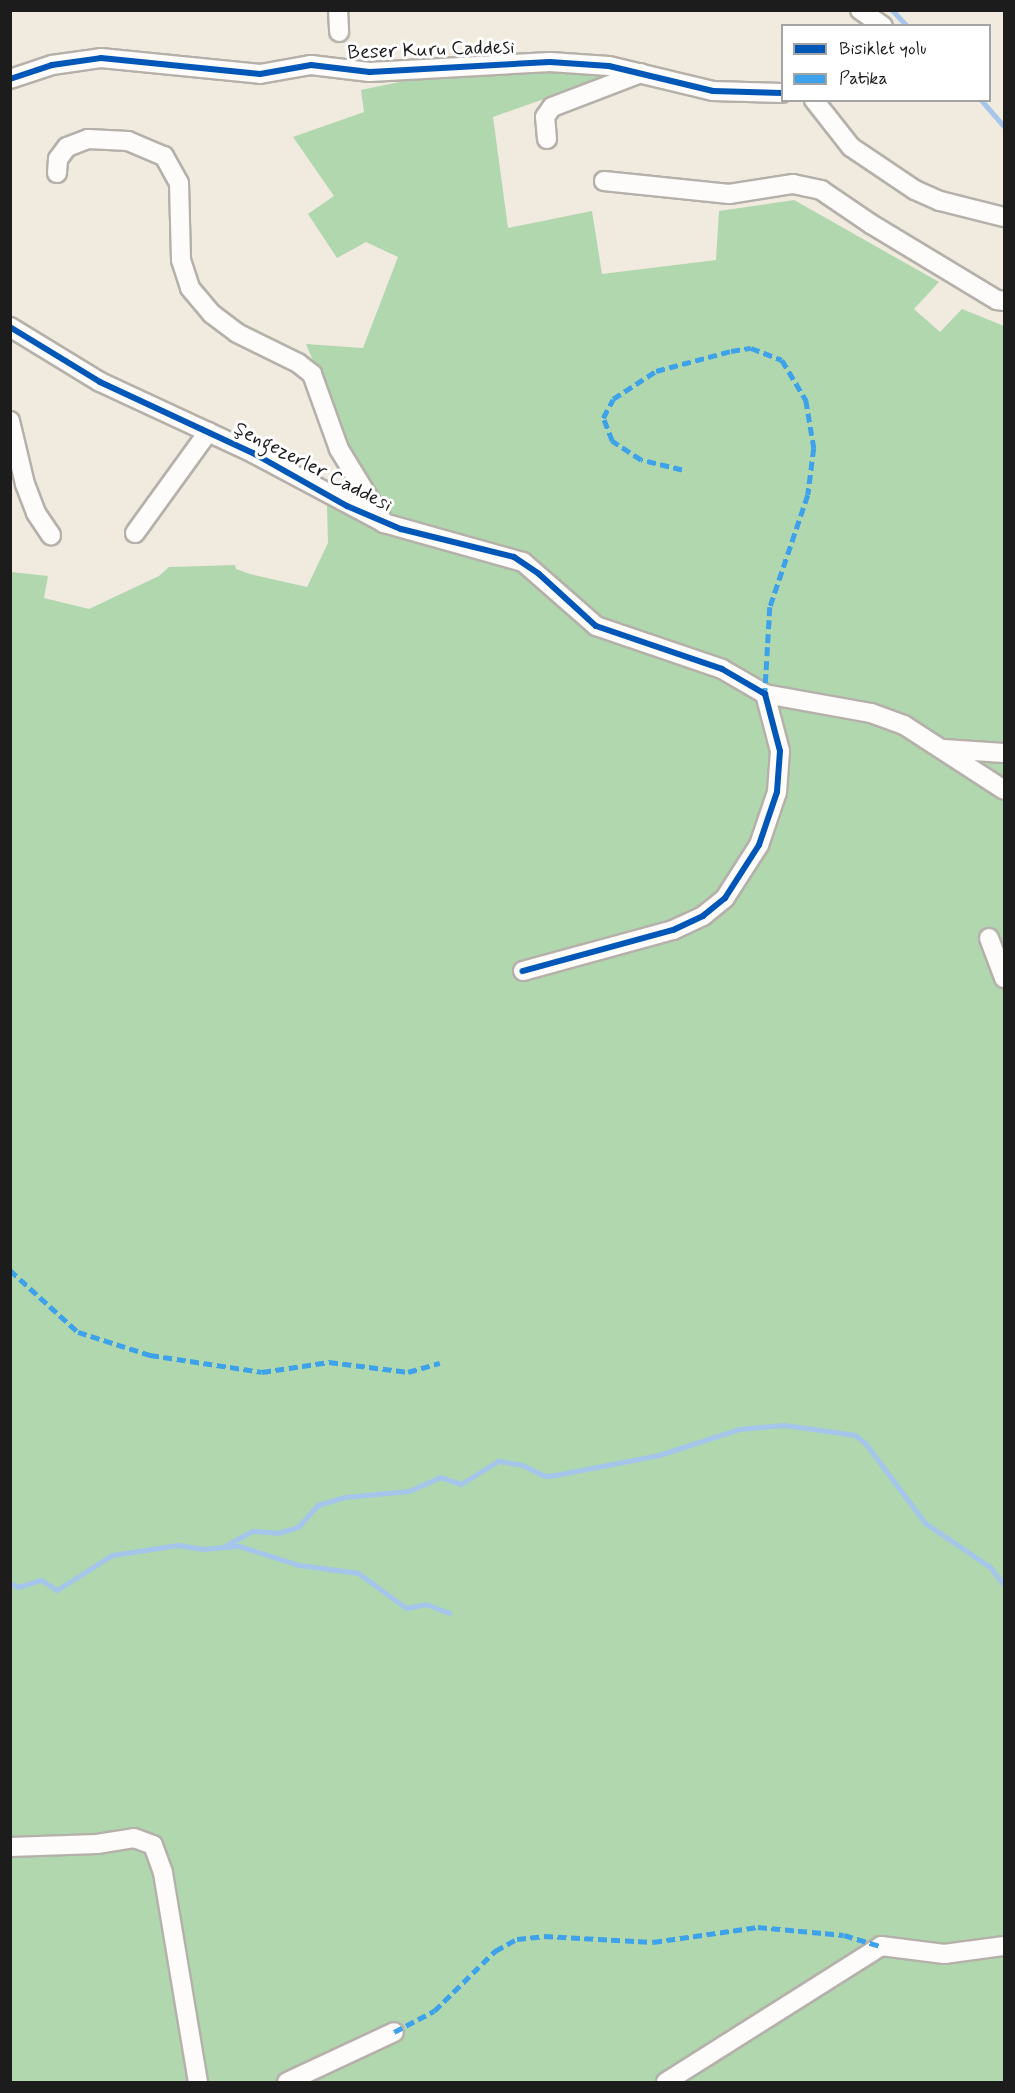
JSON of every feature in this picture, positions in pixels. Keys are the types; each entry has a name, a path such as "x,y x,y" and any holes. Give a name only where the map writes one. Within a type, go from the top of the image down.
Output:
{"street":[{"path":"338,10 339,32"},
{"path":"860,10 880,24"},
{"name":"Beser Kuru Caddesi","path":"10,79 52,65 101,58 260,74 311,66 370,72 550,62 641,74 713,91 781,93"},
{"path":"547,139 545,117 552,107 641,74"},
{"path":"816,102 851,147 915,190 940,201 1005,217"},
{"path":"57,173 58,159 67,147 88,139 128,141 164,156 179,183 181,260 190,288 212,314 237,333 298,363 312,374 339,449 384,524"},
{"path":"604,181 729,194 784,185 821,190 871,224 997,300 1005,301"},
{"name":"Şengezerler Caddesi","path":"10,327 100,382 208,432 384,524 513,557 539,574 596,626 722,669 765,694"},
{"path":"10,421 14,452 36,513 51,535"},
{"path":"135,533 208,432"},
{"path":"523,971 673,930 703,916 725,898 759,845 777,792 780,751 765,694 871,713 904,725 1005,790"},
{"path":"944,749 1005,753"},
{"path":"989,938 1005,978"},
{"path":"10,1847 97,1844 134,1838 153,1845 165,1885 198,2082"},
{"path":"666,2082 881,1946 944,1954 1005,1946"},
{"path":"287,2082 394,2032"}],"green space":[{"path":"577,69 606,77 493,117 508,228 592,211 602,274 716,260 719,211 794,200 939,282 914,309 940,332 962,309 1004,326 1004,2082 11,2082 11,572 48,576 44,598 89,609 159,576 169,567 235,565 236,569 250,574 307,587 328,543 327,505 389,536 388,509 355,463 306,344 363,348 398,257 366,242 337,258 308,214 334,196 293,137 364,112 361,90 428,76"}],"waterway":[{"path":"892,10 905,24"},
{"path":"983,102 1004,126"},
{"path":"225,1546 252,1531 278,1533 298,1527 318,1505 345,1497 409,1491 440,1477 461,1484 498,1461 522,1465 545,1476 555,1475 659,1455 739,1429 784,1425 855,1435 865,1443 925,1523 990,1567 1004,1585"},
{"path":"10,1583 18,1587 41,1580 57,1590 112,1555 178,1545 202,1549 239,1546 299,1565 358,1573 406,1608 426,1604 449,1613"}],"marked path":[{"path":"682,470 641,460 612,441 603,418 613,399 656,371 731,351 751,348 782,360 806,400 814,448 808,495 770,607 765,694"},
{"path":"10,1270 78,1332 150,1355 262,1372 329,1362 408,1372 440,1363"},
{"path":"394,2032 434,2011 495,1951 517,1939 544,1936 653,1942 758,1927 844,1935 881,1946"}],"cycle path":[{"path":"10,79 52,65 101,58 260,74 311,65 370,72 550,62 609,66 713,91 781,93"},
{"path":"10,327 100,382 253,453 347,506 401,529 514,557 539,574 596,626 722,669 765,694 780,751 777,792 759,845 725,898 703,916 673,930 523,971"}]}
